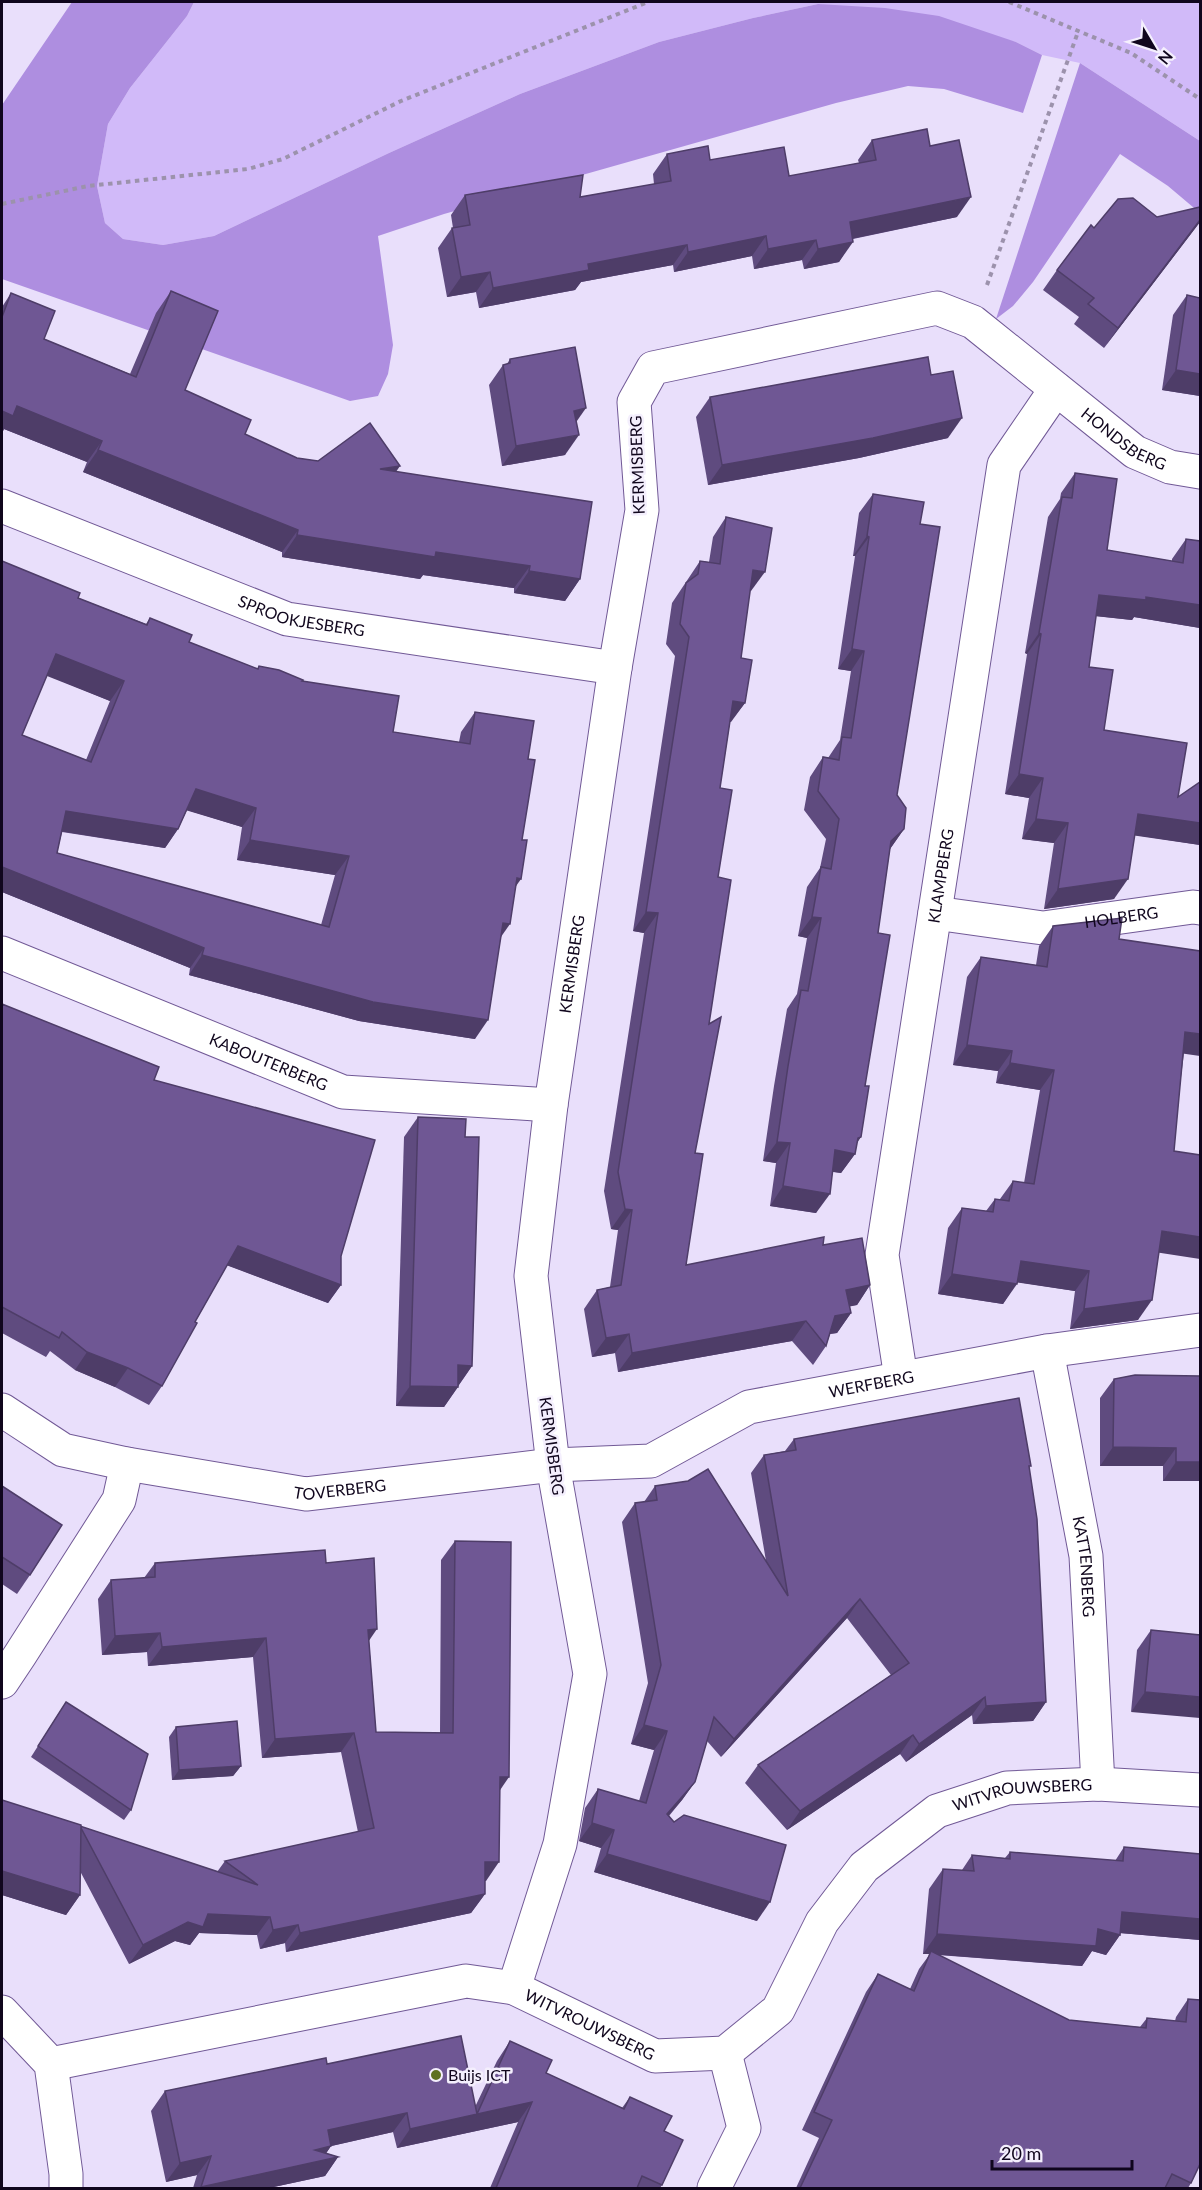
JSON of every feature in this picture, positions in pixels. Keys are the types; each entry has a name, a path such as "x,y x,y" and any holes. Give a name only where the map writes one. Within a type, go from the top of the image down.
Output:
{"street":[{"name":"KERMISBERG","path":"514,1988 560,1844 590,1674 553,1465 531,1276 551,1105 615,668 642,510 634,402 653,368 937,308 973,322 1056,389"},
{"name":"HONDSBERG","path":"1056,389 1134,452 1170,467 1200,472"},
{"name":"KLAMPBERG","path":"901,1378 882,1255 1004,465 1056,389"},
{"name":"SPROOKJESBERG","path":"2,506 287,620 615,668"},
{"name":"HOLBERG","path":"935,913 1043,928 1200,908"},
{"name":"KABOUTERBERG","path":"2,952 343,1092 551,1105"},
{"name":"WERFBERG","path":"553,1465 651,1461 749,1407 1047,1351 1200,1330"},
{"name":"KATTENBERG","path":"1047,1351 1086,1556 1098,1784"},
{"name":"TOVERBERG","path":"2,1410 63,1450 127,1464 306,1494 553,1465"},
{"path":"2,1682 119,1500 127,1464"},
{"name":"WITVROUWSBERG","path":"51,2064 466,1981 514,1988 655,2056 725,2053 778,2010 822,1922 864,1867 937,1811 1007,1788 1098,1784 1200,1790"},
{"path":"2,2012 51,2064 66,2188"},
{"path":"714,2188 744,2128 725,2053"}],"path":[{"path":"2,204 88,186 248,169 283,159 401,101 648,2"},
{"path":"1009,2 1131,53 1200,99"},
{"path":"973,322 1078,32"}],"shaded area":[{"path":"72,2 194,2 187,16 130,88 108,124 97,186 105,223 123,239 163,245 214,236 520,94 659,42 753,18 818,4 885,8 939,16 1016,42 1042,55 1023,113 944,89 908,86 836,103 444,214 378,236 393,345 388,374 378,396 350,401 2,279 2,105"},
{"path":"194,2 1200,2 1200,141 1080,63 1042,55 1016,42 818,4 659,42 520,94 214,236 163,245 123,239 105,223 97,186 108,124 130,88 187,16"},
{"path":"1080,63 1200,141 1200,213 1168,186 1120,154 1033,282 1013,306 996,319"}],"building":[{"path":"927,129 930,146 959,140 971,197 850,222 853,242 818,249 816,240 768,249 766,236 688,252 687,245 588,264 589,270 493,288 490,272 461,277 452,228 470,225 465,195 583,175 580,197 671,181 667,154 708,146 710,160 784,147 789,176 876,160 872,140"},
{"path":"1133,198 1157,217 1200,207 1200,220 1118,328 1088,304 1094,298 1057,270 1091,225 1094,228 1118,199"},
{"path":"171,291 218,311 185,390 251,420 245,434 297,458 318,461 370,423 400,466 380,469 592,502 580,579 529,571 530,566 436,552 435,557 297,535 298,530 98,450 102,441 17,406 13,416 2,411 2,317 11,293 55,311 44,339 136,377"},
{"path":"1187,295 1200,298 1200,374 1176,370"},
{"path":"575,347 586,408 574,411 579,435 516,446 503,365 510,363 510,359"},
{"path":"928,357 931,375 953,371 962,418 873,438 722,465 710,397"},
{"path":"1075,473 1117,479 1107,550 1183,563 1186,539 1200,541 1200,605 1146,597 1146,600 1099,595 1089,667 1113,670 1104,730 1187,743 1178,797 1200,782 1200,823 1138,814 1128,879 1058,889 1068,823 1036,819 1043,778 1019,774 1041,634 1039,633 1062,497 1072,498"},
{"path":"873,494 924,502 920,524 940,527 897,795 906,808 904,829 891,841 878,933 890,935 865,1086 869,1086 861,1137 858,1138 855,1154 835,1150 830,1194 783,1186 790,1143 777,1142 801,990 808,991 821,918 812,917 821,867 831,869 839,819 818,791 823,757 839,760 842,737 851,738 864,651 852,649 869,537 867,536"},
{"path":"726,517 772,528 765,572 753,570 741,658 752,660 745,703 733,701 720,788 732,790 718,877 731,880 709,1024 721,1017 695,1153 703,1154 686,1265 824,1237 823,1245 862,1238 870,1285 846,1290 851,1313 835,1316 826,1346 806,1321 632,1353 629,1334 606,1338 597,1290 621,1285 632,1210 625,1209 618,1172 658,913 646,912 689,637 680,624 686,583 698,574 700,561 720,564"},
{"path":"2,561 80,593 78,598 147,625 150,618 192,635 189,642 258,669 259,666 279,670 302,681 399,696 393,732 470,744 475,712 534,721 528,759 535,760 522,840 527,840 521,879 517,878 510,924 503,923 488,1020 373,1002 202,955 204,948 2,867","holes":["56,654 124,681 91,762 22,735","196,789 256,808 250,840 349,856 329,927 57,853 66,811 178,829"]},
{"path":"1122,918 1119,939 1200,951 1200,1034 1185,1032 1174,1151 1200,1155 1200,1237 1162,1231 1152,1300 1084,1309 1089,1271 1021,1261 1017,1284 952,1274 962,1208 993,1212 995,1199 1009,1201 1013,1181 1034,1184 1054,1070 1010,1063 1012,1051 967,1045 981,957 1047,967 1053,926"},
{"path":"2,1004 159,1067 154,1080 375,1140 341,1256 341,1285 238,1246 162,1386 128,1368 87,1352 62,1332 59,1338 2,1307"},
{"path":"418,1117 466,1119 465,1137 479,1137 472,1366 458,1365 458,1387 410,1386"},
{"path":"1135,1375 1200,1376 1200,1462 1176,1462 1176,1448 1113,1447 1114,1379"},
{"path":"1019,1398 1031,1466 1029,1466 1037,1519 1046,1702 986,1706 985,1697 919,1744 913,1735 800,1811 758,1765 909,1663 860,1599 734,1739 714,1717 695,1782 667,1814 674,1822 684,1815 786,1845 770,1902 607,1854 614,1830 592,1823 598,1789 646,1803 667,1731 644,1725 661,1665 635,1503 657,1500 655,1486 688,1481 708,1469 788,1596 764,1455 796,1450 794,1439"},
{"path":"2,1486 62,1525 30,1575 2,1557"},
{"path":"455,1541 511,1542 509,1777 500,1777 499,1862 485,1862 485,1894 300,1933 298,1925 273,1930 270,1917 208,1914 203,1927 188,1922 143,1945 80,1826 258,1885 225,1861 374,1828 354,1733 275,1739 266,1638 162,1647 160,1633 115,1636 111,1580 155,1577 155,1563 325,1550 326,1563 374,1558 377,1629 368,1630 376,1732 453,1733"},
{"path":"1151,1630 1200,1635 1200,1697 1145,1692"},
{"path":"66,1702 148,1754 131,1810 38,1746"},
{"path":"237,1721 241,1766 179,1770 176,1727"},
{"path":"2,1800 81,1825 80,1895 2,1871"},
{"path":"1124,1847 1200,1854 1200,1919 1122,1912 1120,1935 1098,1929 1096,1946 937,1934 943,1869 974,1871 972,1855 1010,1859 1010,1852 1123,1861"},
{"path":"931,1951 1069,2020 1146,2028 1147,2018 1186,2022 1188,1999 1200,2000 1200,2164 1191,2183 1172,2174 1165,2188 800,2188 832,2120 814,2112 878,1974 914,1991"},
{"path":"461,2036 477,2114 510,2041 552,2060 546,2073 624,2109 630,2097 672,2116 664,2131 683,2140 662,2185 642,2176 637,2188 496,2188 532,2102 410,2129 407,2113 328,2130 331,2146 315,2150 338,2157 201,2187 211,2156 180,2163 165,2091 326,2058 327,2064"}],"place":[{"name":"Buijs ICT","path":"436,2075"}]}
